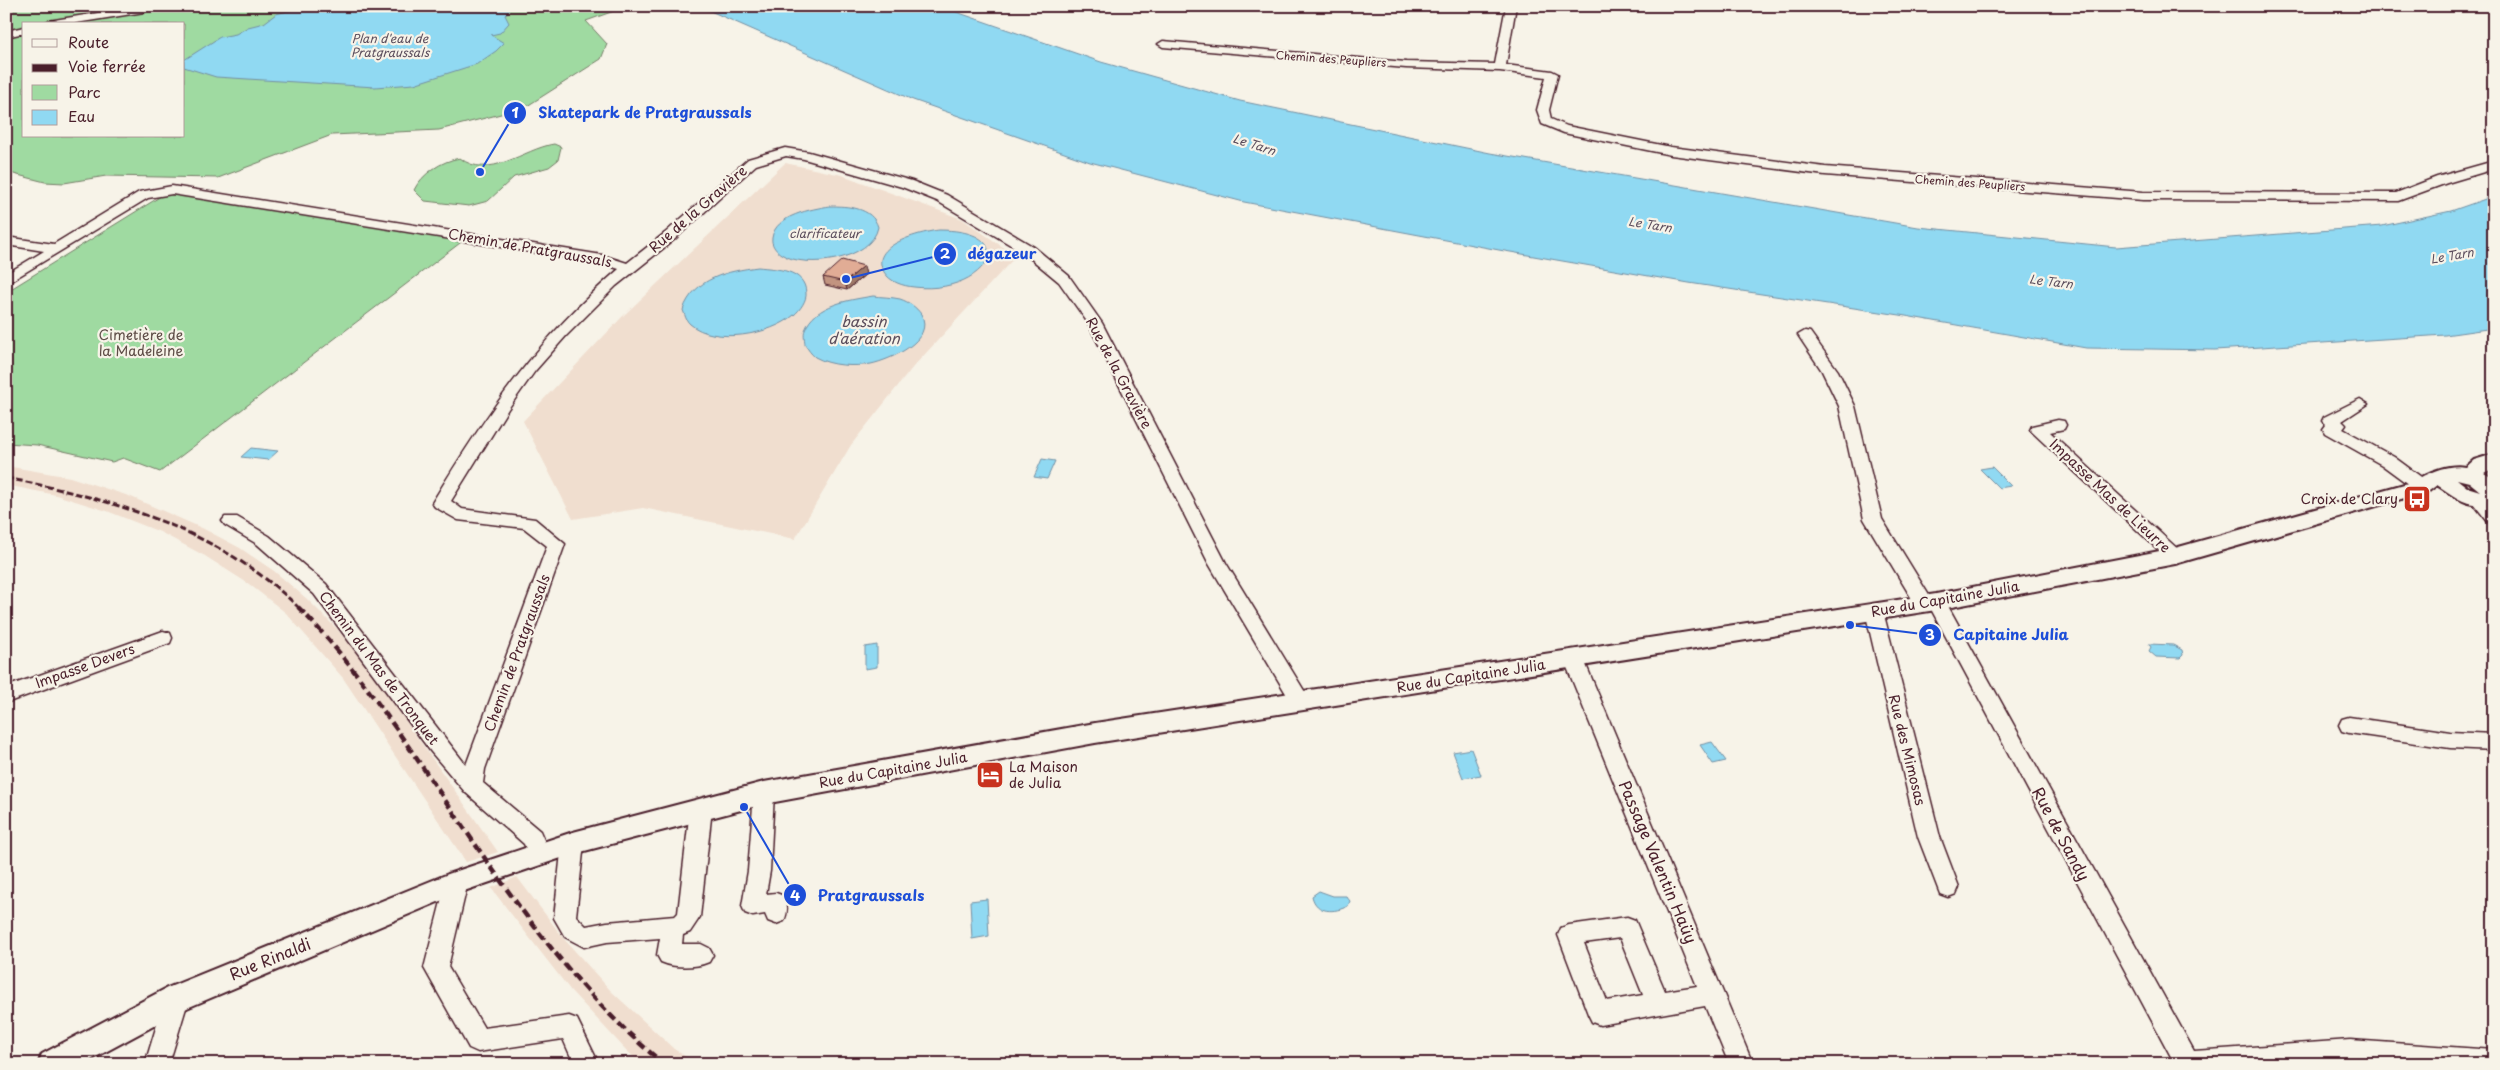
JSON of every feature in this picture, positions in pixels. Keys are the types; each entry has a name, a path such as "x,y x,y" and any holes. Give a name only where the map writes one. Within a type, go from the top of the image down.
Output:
{"street":[{"path":"1500,68 1511,6"},
{"path":"61,22 144,9"},
{"path":"6,34 22,30"},
{"name":"Chemin des Peupliers","path":"1163,44 1406,64 1500,68 1552,74 1543,110 1546,121 1564,129 1670,151 1878,177 2143,196 2301,195 2364,198 2398,197 2442,180 2494,166"},
{"name":"Rue de la Gravière","path":"629,268 670,236 752,162 785,152 805,155 907,184 942,198 1029,250 1064,279 1095,323 1218,564 1300,702"},
{"name":"Chemin de Pratgraussals","path":"6,280 144,196 172,190 592,258 629,268"},
{"path":"6,241 57,249"},
{"name":"Chemin de Pratgraussals","path":"472,786 475,768 556,544 530,524 458,514 441,503 502,405 591,300 629,268"},
{"name":"Rue de Sandy","path":"1805,335 1830,371 1847,406 1873,519 1930,603 2188,1064"},
{"path":"2360,404 2330,421 2338,426 2331,429 2388,461 2422,486 2443,490 2456,473 2485,486"},
{"name":"Impasse Mas de Lieurre","path":"2058,425 2038,430 2174,556"},
{"path":"2364,448 2377,436"},
{"path":"2494,461 2481,465 2494,518"},
{"name":"Rue du Capitaine Julia","path":"493,869 573,843 764,793 1095,733 1574,660 1930,603 2174,556 2422,486"},
{"name":"Chemin du Mas de Tronquet","path":"231,522 263,540 320,589 380,666 438,746 472,786"},
{"name":"Rue des Mimosas","path":"1874,611 1928,837 1948,887"},
{"name":"Impasse Devers","path":"6,695 163,638"},
{"name":"Passage Valentin Haüy","path":"1574,660 1741,1064"},
{"path":"2349,725 2450,740 2494,742"},
{"path":"472,786 532,838 539,854"},
{"path":"764,793 759,871 753,906 776,903 776,914"},
{"path":"573,843 565,918 573,930 584,937 608,932 682,925 689,917 700,809"},
{"name":"Rue Rinaldi","path":"54,1064 177,998 457,882 493,869"},
{"path":"457,882 436,968 478,1040 569,1027 586,1064"},
{"path":"673,927 669,955 701,955"},
{"path":"1658,1004 1713,994"},
{"path":"158,1064 177,998"},
{"path":"2188,1064 2350,1052 2494,1062"}],"shaded area":[{"path":"785,163 842,175 962,219 1016,256 913,367 851,445 795,539 643,508 573,519 523,421 622,317"},
{"path":"6,466 70,477 129,496 204,529 240,548 274,571 307,599 337,629 367,666 498,852 466,862 343,678 286,613 249,584 205,556 160,532 107,511 56,495 6,485"},
{"path":"517,877 564,939 611,991 674,1049 697,1064 642,1064 627,1051 571,991 491,888"}],"green space":[{"path":"628,6 586,21 607,44 601,59 524,108 439,130 332,135 218,178 106,176 64,183 45,182 6,172 6,7"},
{"path":"554,144 561,147 558,160 549,167 514,177 488,201 469,206 425,201 414,190 427,174 446,162 460,158 471,164 494,165"},
{"name":"Cimetière de la Madeleine","path":"166,193 464,240 160,472 123,458 112,462 37,445 6,443 6,292"}],"water":[{"name":"Plan d'eau de Pratgraussals","path":"308,6 513,6 505,15 509,23 500,33 491,35 504,43 496,51 477,64 414,84 375,87 216,77 185,67 185,59 220,37 236,34 248,27 264,23 276,14"},
{"name":"Le Tarn","path":"699,6 939,6 1101,62 1240,101 1490,153 1918,227 2116,247 2382,226 2451,211 2494,196 2494,328 2445,335 2215,350 2086,348 1900,315 1689,283 1499,250 1244,202 1090,162 913,100"},
{"name":"clarificateur","path":"830,206 851,207 870,215 878,227 873,238 864,247 851,254 821,261 792,259 775,249 772,238 780,224 795,214"},
{"name":"clarificateur","path":"939,230 966,233 982,240 988,250 986,262 976,273 960,282 939,287 906,286 893,281 884,272 881,263 883,254 889,247 910,237"},
{"name":"bassin d'aération","path":"758,267 781,270 801,279 806,296 803,305 794,315 771,328 742,335 727,336 713,334 700,330 689,323 683,310 695,290 713,278 735,271"},
{"name":"bassin d'aération","path":"873,296 900,299 917,309 924,323 922,332 917,340 909,347 889,358 864,365 835,364 821,360 812,354 805,345 804,333 810,321 817,314 834,305"},
{"path":"251,448 278,451 268,460 241,457"},
{"path":"1042,459 1055,461 1047,479 1034,477"},
{"path":"1992,467 2011,486 1999,488 1980,469"},
{"path":"2149,644 2173,645 2182,650 2183,655 2180,658 2156,657 2149,651 2151,647"},
{"path":"877,645 877,667 865,669 865,647"},
{"path":"1712,742 1726,761 1713,764 1700,745"},
{"path":"1471,749 1481,775 1463,778 1453,752"},
{"path":"1319,891 1333,896 1346,896 1350,901 1348,906 1332,911 1322,909 1317,906 1312,896"},
{"path":"987,899 989,936 972,939 970,901"}],"building":[{"path":"842,260 864,266 845,282 823,277"}],"railway":[{"path":"6,478 85,496 124,508 200,538 235,558 269,581 299,608"},
{"path":"299,608 362,681 502,883 561,960 627,1032 664,1064"}],"place":[{"name":"Skatepark de Pratgraussals","path":"480,172"},
{"name":"dégazeur","path":"846,279"},
{"name":"Croix de Clary","path":"2417,499"},
{"name":"Capitaine Julia","path":"1850,625"},
{"name":"La Maison de Julia","path":"990,775"},
{"name":"Pratgraussals","path":"744,807"}]}
